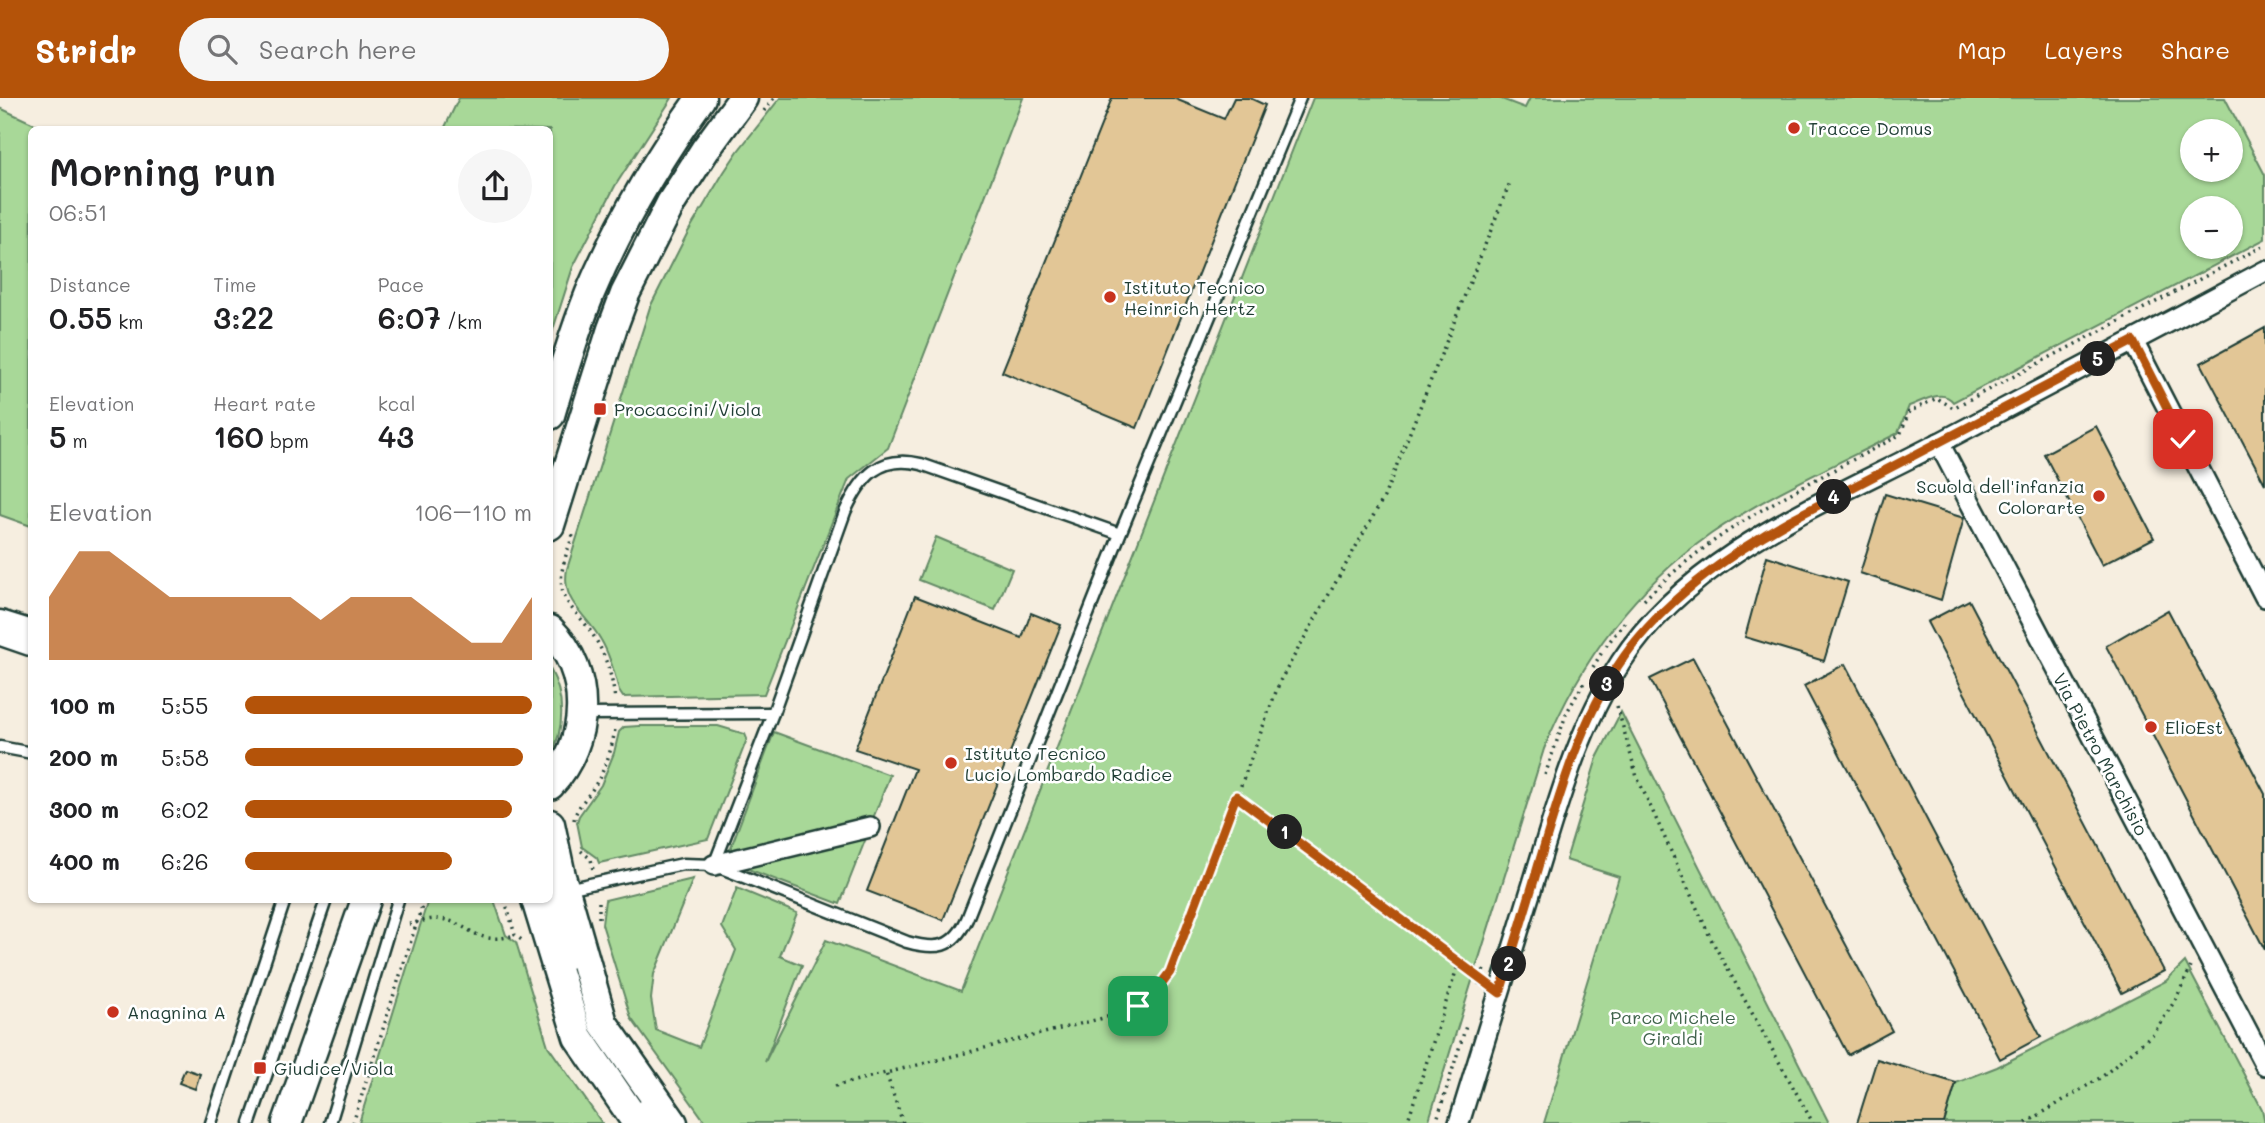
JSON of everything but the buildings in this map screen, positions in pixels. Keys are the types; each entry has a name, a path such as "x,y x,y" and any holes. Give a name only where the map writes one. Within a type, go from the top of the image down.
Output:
{"street":[{"path":"553,405 580,318 599,272 640,191 701,98"},
{"path":"563,525 612,329 625,294 671,203 710,143 751,108"},
{"path":"1459,1123 1566,777 1592,711 1632,647 1652,623 1708,573 1790,520 2265,271"},
{"path":"2133,341 2265,597"},
{"name":"Via Pietro Marchisio","path":"1939,443 2265,1065"},
{"path":"0,625 28,634"},
{"path":"553,634 573,664 580,689 582,715 580,730 570,758 553,781"},
{"path":"562,825 557,891 603,1023 654,1117"},
{"path":"714,865 870,827"},
{"path":"288,1123 365,903"},
{"path":"537,903 578,1037 654,1117"}],"lane":[{"path":"572,970 557,891 683,864 714,865 907,942 930,947 953,940 967,919 1120,534 1300,98"},
{"path":"714,865 773,713 845,512 866,477 881,467 900,461 921,464 1120,534"},
{"path":"0,640 28,650"},
{"path":"582,715 773,713"},
{"path":"0,747 28,752"},
{"path":"211,1123 284,903"},
{"path":"250,1123 325,903"},
{"path":"330,1123 397,903"},
{"path":"527,903 541,955"},
{"path":"610,1104 624,1123"}],"path":[{"path":"751,108 774,98"},
{"path":"835,1086 1119,1014 1138,1006 1152,996 1164,982 1175,962 1285,671 1370,524 1390,484 1511,180"},
{"path":"1637,607 1676,569 1736,524 1900,435 1909,412 1937,398 1953,408 2265,245"},
{"path":"563,525 562,572 565,600 586,624 600,647 612,679 615,701"},
{"path":"1542,784 1567,712 1600,656 1630,615"},
{"path":"1612,677 1637,778 1711,939 1813,1123"},
{"path":"562,825 596,784 607,762 615,722"},
{"path":"1236,796 1500,993"},
{"path":"578,844 582,852 591,859 593,871"},
{"path":"599,894 599,926"},
{"path":"353,1123 423,903"},
{"path":"409,925 435,918 450,921 483,938 498,940 515,935 506,903"},
{"path":"2026,1123 2103,1076 2154,1033 2176,999 2202,946"},
{"path":"1407,1123 1459,962"},
{"path":"1478,988 1485,966"},
{"path":"1436,1123 1469,1019"},
{"path":"886,1073 903,1123"}],"green space":[{"path":"459,98 672,98 615,186 573,267 553,330 553,126 445,126"},
{"path":"780,98 1023,98 888,448 849,479 764,694 623,697 604,646 571,599 566,581 567,569 650,307 688,232 724,172"},
{"path":"1313,98 1499,98 1525,108 1530,98 2225,98 2236,119 2180,119 2180,182 2243,182 2243,133 2265,175 2265,239 2243,250 2243,196 2180,196 2180,259 2227,259 1953,402 1944,396 1938,396 1909,406 1898,433 1733,519 1683,555 1657,578 1612,629 1574,687 1544,749 1428,1123 706,1123 631,1018 602,924 605,900 693,879 654,974 651,999 656,1030 699,1047 736,950 722,927 737,888 797,913 780,956 802,965 765,1062 826,940 961,991"},
{"path":"0,108 39,126 28,126 28,525 0,515"},
{"path":"936,537 1012,569 995,610 919,580"},
{"path":"553,675 561,702 561,724 553,750"},
{"name":"Parco Michele Giraldi","path":"1621,712 1829,1123 1544,1123 1619,877 1566,860 1597,758"},
{"path":"718,726 745,734 747,739 708,839 599,863 597,858 582,847 577,822 579,816 601,785 619,732 624,727"},
{"path":"774,732 890,775 872,821 727,858"},
{"path":"868,833 840,904 740,866"},
{"path":"427,903 495,903 506,935 516,942 548,1046 602,1123 359,1123"},
{"path":"2185,962 2262,1109 2265,1123 1944,1123 1956,1083 1997,1067 2166,981"}],"place":[{"name":"Tracce Domus","path":"1794,128"},
{"name":"Istituto Tecnico Heinrich Hertz","path":"1110,297"},
{"name":"Procaccini/Viola","path":"600,409"},
{"name":"Scuola dell'infanzia Colorarte","path":"2099,496"},
{"name":"ElioEst","path":"2151,727"},
{"name":"Istituto Tecnico Lucio Lombardo Radice","path":"951,763"},
{"name":"Anagnina A","path":"113,1012"},
{"name":"Giudice/Viola","path":"260,1068"}],"route":[{"path":"1138,1006 1152,996 1164,982 1175,962 1236,796 1500,993 1566,777 1592,711 1632,647 1652,623 1693,585 1790,520 2133,341 2183,439"}]}
